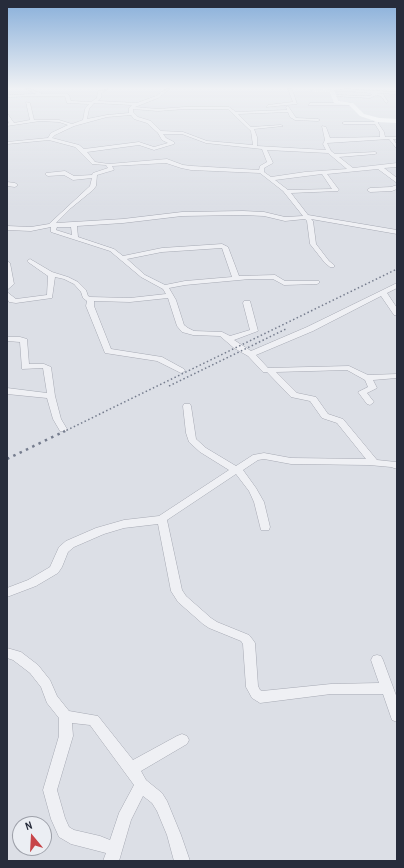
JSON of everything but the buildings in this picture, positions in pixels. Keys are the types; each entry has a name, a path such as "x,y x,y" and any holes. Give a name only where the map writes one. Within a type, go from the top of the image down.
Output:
{"street":[{"path":"49,139 53,134 62,130"},
{"path":"83,151 138,143 154,150 172,144 162,136 157,130"},
{"path":"252,130 256,137 255,147"},
{"path":"325,130 328,140"},
{"path":"381,130 383,138"},
{"path":"160,132 193,136 206,142 264,148 329,152"},
{"path":"390,138 397,148"},
{"path":"354,170 329,152 324,144 325,142 328,140 397,138"},
{"path":"7,143 49,139 76,146 94,163 110,165 138,159 167,161 191,168 261,172 286,192 307,217 310,221 312,244 332,266"},
{"path":"261,172 262,167 270,163 264,148"},
{"path":"335,156 375,153"},
{"path":"53,225 72,204 91,189 93,186 94,175 97,172 112,169 110,165"},
{"path":"271,179 397,165"},
{"path":"379,167 397,181"},
{"path":"48,174 65,173 73,178 94,176"},
{"path":"286,192 336,190 324,173"},
{"path":"7,184 15,185"},
{"path":"370,190 392,189 397,187"},
{"path":"7,228 31,229 53,225 113,222 168,215 243,213 264,214 285,219 307,217 397,232"},
{"path":"73,224 75,225 75,238"},
{"path":"53,225 54,231 112,250 126,257 143,276 170,286 236,278 272,277 284,283 316,282"},
{"path":"126,257 167,249 222,246 225,247 236,278"},
{"path":"30,261 40,269 76,283 84,291 85,297 91,299 130,300 170,296"},
{"path":"7,263 8,275 11,284 7,288"},
{"path":"7,294 12,300 16,301 50,297 52,274"},
{"path":"251,354 310,329 397,285"},
{"path":"170,286 170,296 181,326 185,330 192,333 222,334 237,346 251,354 294,395 313,399 325,416 340,421 374,462"},
{"path":"383,293 397,314"},
{"path":"91,299 90,306 108,351 159,359 181,372"},
{"path":"229,340 254,332 246,303"},
{"path":"7,339 20,339 24,341 25,368 47,367 57,419 63,429"},
{"path":"269,370 349,368 362,377 397,376"},
{"path":"368,378 373,388 362,392 370,402"},
{"path":"7,390 52,396"},
{"path":"187,406 192,440 203,450 236,469 246,479 259,502 265,527"},
{"path":"7,593 32,583 54,570 57,567 63,550 70,544 100,531 124,524 150,522 162,519 236,469 260,456 291,461 346,460 393,464 397,466"},
{"path":"162,519 177,591 182,599 207,621 213,625 245,638 249,643 252,687 256,694 260,697 331,689 387,688"},
{"path":"7,653 17,656 34,669 46,684 52,699 65,716 66,736 50,790 58,819 64,832 71,837 100,843 112,855 124,818 140,785"},
{"path":"378,660 397,716"},
{"path":"65,716 93,720 138,778 140,785 155,795 162,806 174,835 182,861"},
{"path":"131,769 182,740"}],"railway":[{"path":"63,432 397,269"},
{"path":"169,386 286,329"},
{"path":"7,459 65,431"}]}
